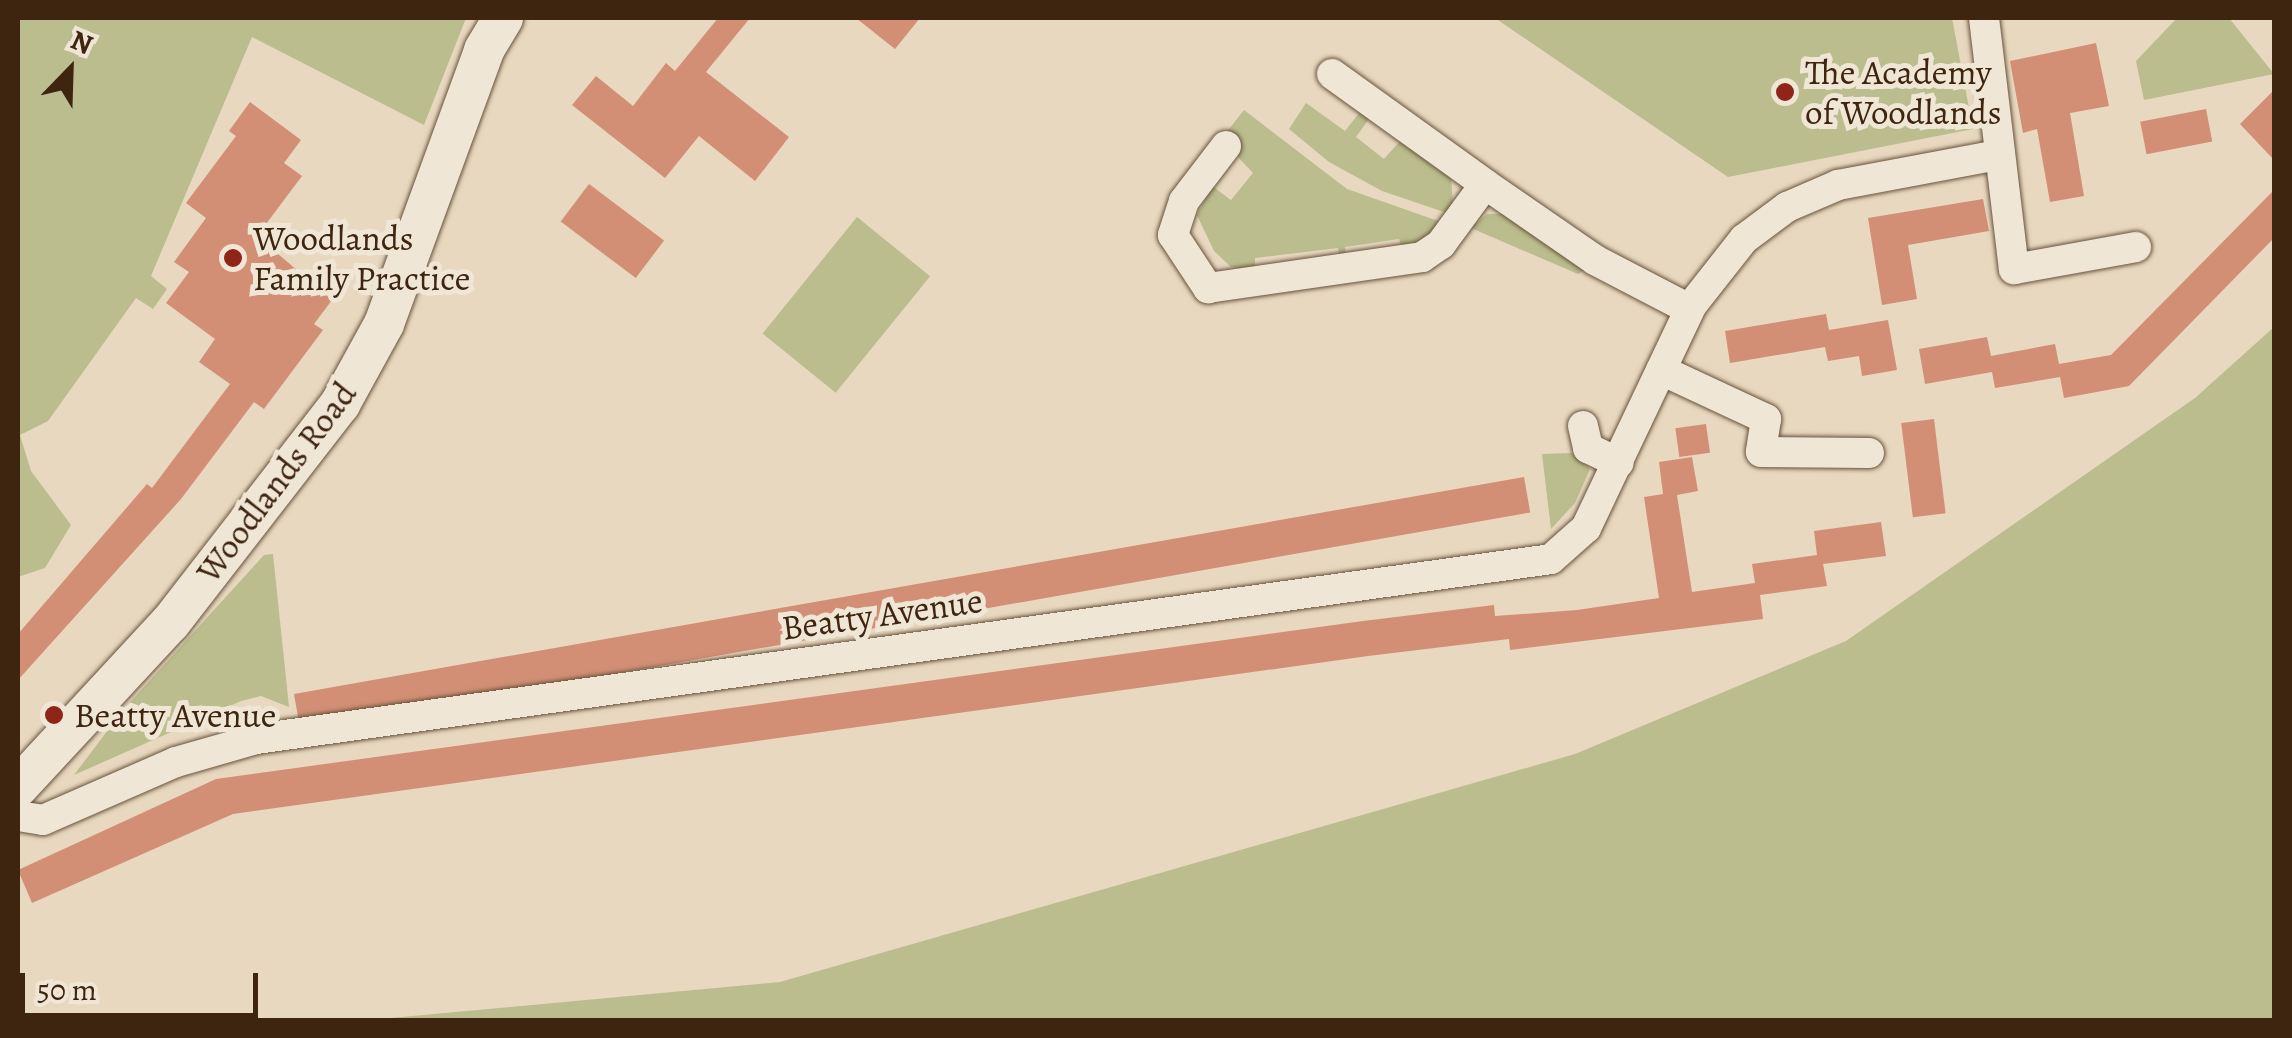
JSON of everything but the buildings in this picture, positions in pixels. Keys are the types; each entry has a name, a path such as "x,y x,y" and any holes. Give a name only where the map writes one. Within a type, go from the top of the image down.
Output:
{"street":[{"name":"Woodlands Road","path":"18,787 171,622 340,404 384,324 484,50 503,18"},
{"path":"1984,18 2014,269 2136,248"},
{"path":"1332,74 1595,260 1690,309"},
{"path":"1226,146 1184,201 1173,234 1208,288 1422,257 1442,244 1485,184"},
{"name":"Beatty Avenue","path":"18,816 43,820 176,762 256,739 1544,561 1584,532 1690,309 1734,248 1809,196 1850,181 1999,155"},
{"path":"1661,370 1766,419 1761,452 1870,453"},
{"path":"1583,426 1588,448 1619,463"}],"green space":[{"path":"18,18 466,18 424,125 252,37 151,276 167,289 153,309 136,298 48,421 20,435 31,471 71,525 45,568 18,577"},
{"name":"The Academy of Woodlands","path":"1495,18 1952,18 1973,129 1728,177"},
{"path":"2177,18 2229,18 2274,74 2144,100 2136,61"},
{"path":"1306,103 1345,131 1360,112 1369,119 1356,137 1384,159 1400,141 1451,177 1453,206 1447,213 1382,191 1329,162 1289,129"},
{"path":"1244,110 1347,189 1441,222 1428,240 1403,251 1399,239 1345,247 1346,258 1340,259 1338,248 1255,258 1255,270 1231,267 1214,251 1197,215 1212,186 1231,200 1253,173 1221,139"},
{"path":"1487,214 1504,214 1585,270 1578,274 1471,228"},
{"path":"857,217 930,276 836,393 763,334"},
{"path":"2274,327 2274,1020 369,1020 780,982 1575,754 1846,641 2195,398"},
{"path":"1572,453 1590,469 1575,503 1551,529 1542,454"},
{"path":"273,554 289,707 261,696 241,701 74,775 123,710 264,555"}],"place":[{"name":"The Academy of Woodlands","path":"1785,92"},
{"name":"Woodlands Family Practice","path":"233,258"},
{"name":"Beatty Avenue","path":"54,715"}]}
